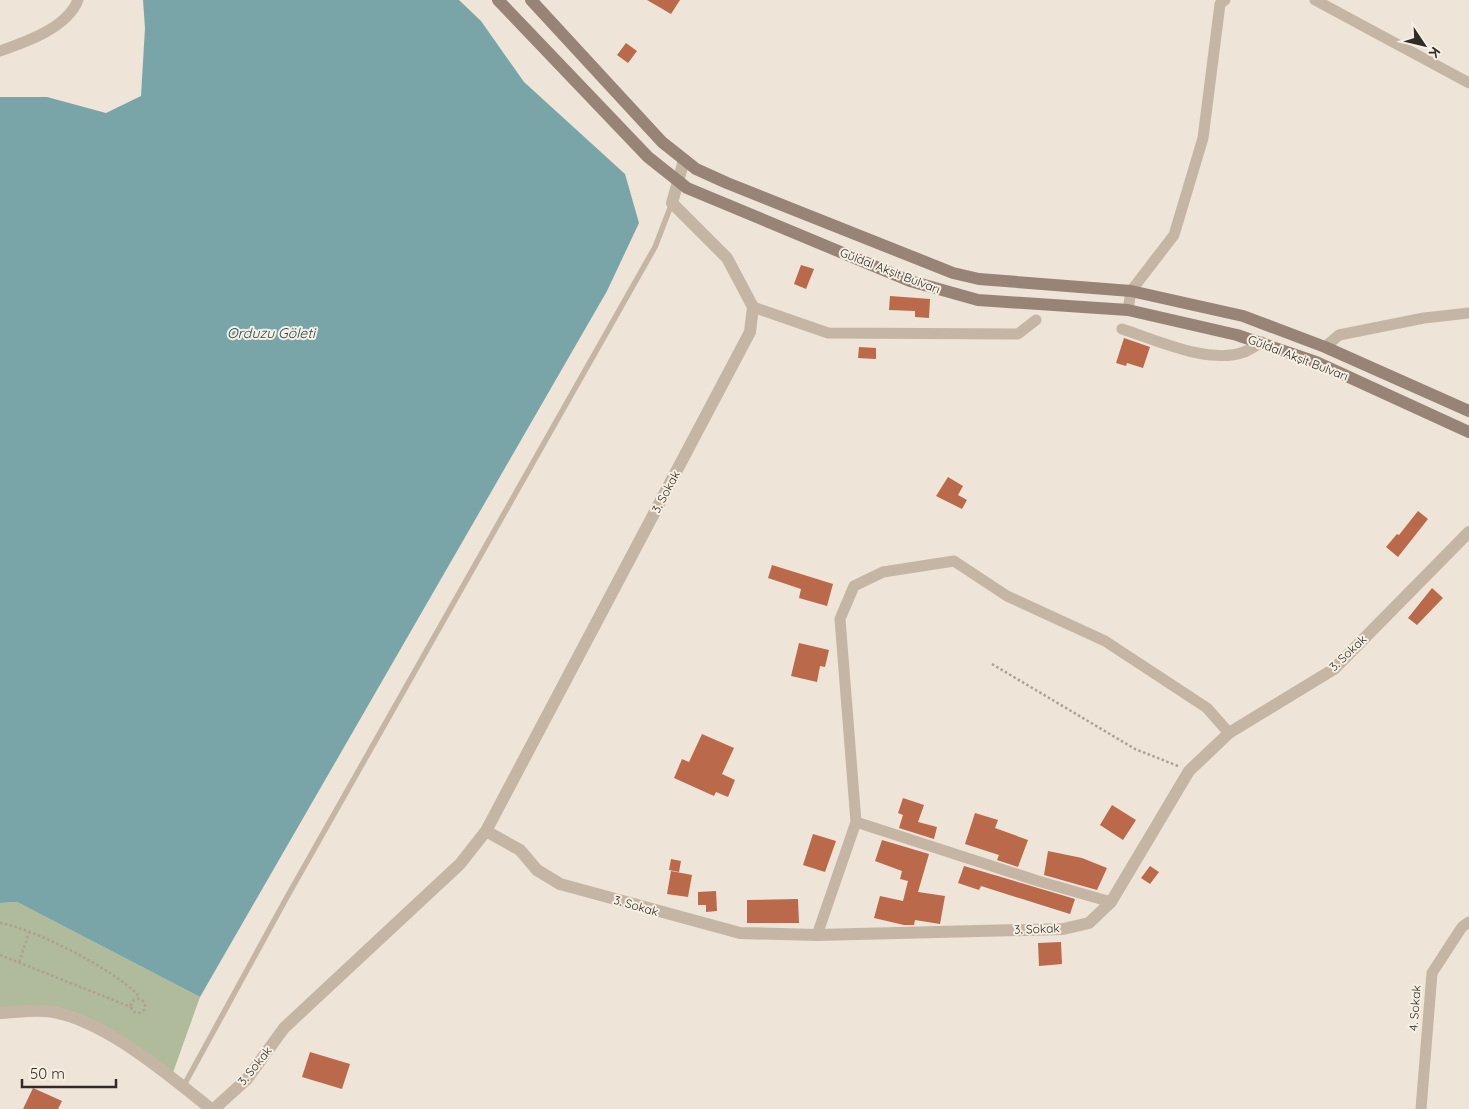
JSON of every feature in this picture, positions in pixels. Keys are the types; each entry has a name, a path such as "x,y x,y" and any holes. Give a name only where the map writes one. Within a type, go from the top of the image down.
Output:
{"main road":[{"name":"Güldal Akşit Bulvarı","path":"498,0 648,157 687,188 910,281 946,293 978,300 1128,310 1190,323 1262,342 1316,362 1469,432"},
{"name":"Güldal Akşit Bulvarı","path":"531,0 635,116 696,169 727,183 953,273 979,279 1131,291 1243,316 1325,347 1469,411"}],"street":[{"path":"0,51 22,44 61,21 78,0"},
{"path":"1128,310 1131,291 1174,235 1203,138 1220,4 1225,0"},
{"path":"1314,0 1469,83"},
{"path":"684,160 676,181 672,203 727,258 753,307 828,334 1018,334 1036,320"},
{"name":"3. Sokak","path":"212,1109 247,1079 284,1028 460,864 486,831 750,332 753,307"},
{"path":"1325,347 1339,335 1424,318 1469,313"},
{"path":"1122,329 1187,351 1228,355 1245,352 1262,342"},
{"name":"3. Sokak","path":"486,831 520,850 548,878 573,888 740,933 817,935 1063,929 1089,923 1111,902 1189,771 1229,733 1334,669 1469,532"},
{"path":"817,935 856,822 840,619 854,586 883,572 954,561 1007,596 1105,641 1208,708 1229,733"},
{"path":"856,822 1038,881 1111,902"},
{"name":"4. Sokak","path":"1421,1109 1432,973 1462,927 1469,922"},
{"path":"0,1013 45,1011 61,1013 76,1019 123,1044 212,1109"}],"lane":[{"path":"183,1087 287,897 655,248 672,203"}],"path":[{"path":"992,664 1135,749 1189,771"},
{"path":"0,923 29,933 111,973 139,996 138,999 145,1004 143,1011 134,1013 131,1007 0,955"},
{"path":"19,962 29,933"},
{"path":"131,1007 133,1001 138,999"}],"green space":[{"path":"17,902 200,997 171,1078 76,1019 0,1013 0,903"}],"water":[{"name":"Orduzu Göleti","path":"143,0 459,0 481,21 524,82 625,174 639,223 607,291 200,997 17,902 0,903 0,97 47,97 106,113 141,96 145,28"}],"building":[{"path":"647,0 680,0 671,14"},
{"path":"626,43 637,51 628,63 617,55"},
{"path":"801,265 814,269 806,289 794,284"},
{"path":"890,296 930,299 929,318 915,317 915,311 889,310"},
{"path":"1124,338 1150,347 1143,368 1127,363 1126,366 1116,363"},
{"path":"859,347 876,348 876,359 858,358"},
{"path":"948,477 963,486 958,495 967,500 962,509 936,496"},
{"path":"1418,511 1428,519 1398,557 1386,547 1397,534 1399,535"},
{"path":"772,565 833,584 827,606 799,598 801,589 768,578"},
{"path":"1432,588 1443,598 1417,625 1408,618"},
{"path":"799,643 829,650 825,667 820,666 817,682 791,676"},
{"path":"702,734 734,748 722,774 735,780 728,797 716,792 714,796 674,778 682,759 689,762"},
{"path":"903,798 924,805 918,822 937,827 934,839 899,828 903,815 898,813"},
{"path":"1112,805 1136,820 1123,840 1100,825"},
{"path":"975,813 998,820 995,828 1028,840 1018,867 997,860 999,855 965,844"},
{"path":"813,834 836,841 825,872 803,865"},
{"path":"882,840 929,854 918,892 945,896 940,924 915,920 914,925 904,925 874,918 880,896 903,901 908,881 900,879 902,871 875,861"},
{"path":"1048,851 1082,858 1107,868 1097,890 1044,875"},
{"path":"671,859 681,861 679,872 669,870"},
{"path":"964,866 1075,899 1070,914 981,886 979,890 958,883"},
{"path":"1150,866 1159,872 1150,884 1141,878"},
{"path":"671,871 692,875 688,897 667,894"},
{"path":"716,891 717,911 706,912 706,905 698,905 698,892"},
{"path":"798,899 799,923 747,923 747,900"},
{"path":"1061,942 1062,964 1039,966 1038,943"},
{"path":"310,1052 350,1064 342,1089 302,1077"},
{"path":"33,1088 62,1101 58,1109 23,1109"}]}
